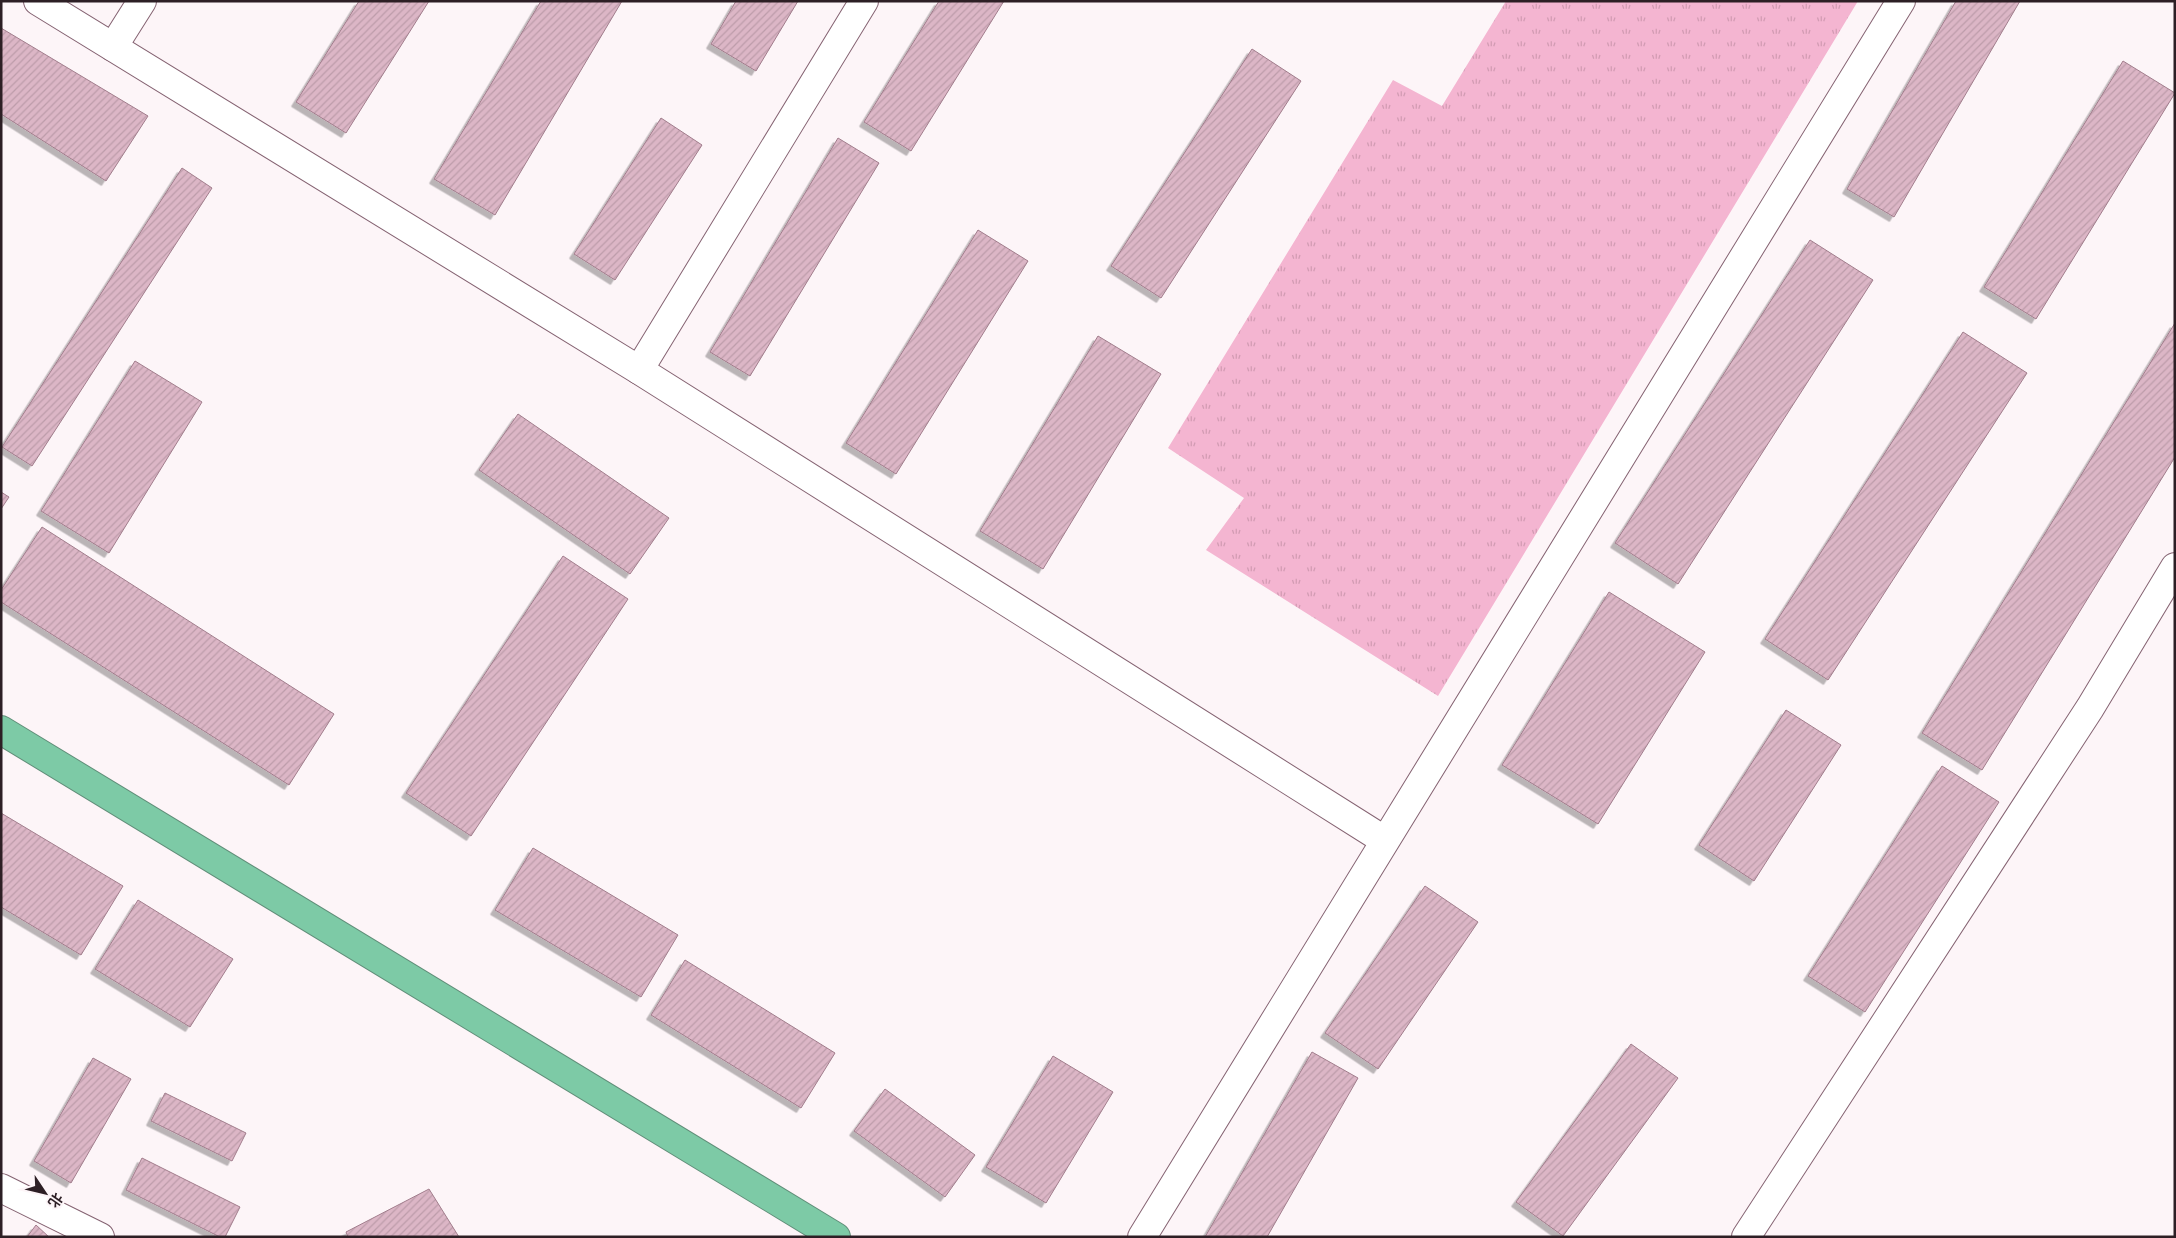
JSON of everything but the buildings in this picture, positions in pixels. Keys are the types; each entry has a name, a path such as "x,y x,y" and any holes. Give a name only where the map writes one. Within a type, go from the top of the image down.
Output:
{"highway":[{"path":"1,730 836,1237"}],"street":[{"path":"38,1 639,370 1384,840"},
{"path":"113,47 142,1"},
{"path":"639,370 864,1"},
{"path":"1142,1237 1384,840 1901,1"},
{"path":"1746,1237 2090,708 2175,567"},
{"path":"1,1188 100,1237"}],"green space":[{"path":"1506,1 1858,1 1438,696 1206,550 1244,498 1168,448 1393,80 1442,106"}]}
